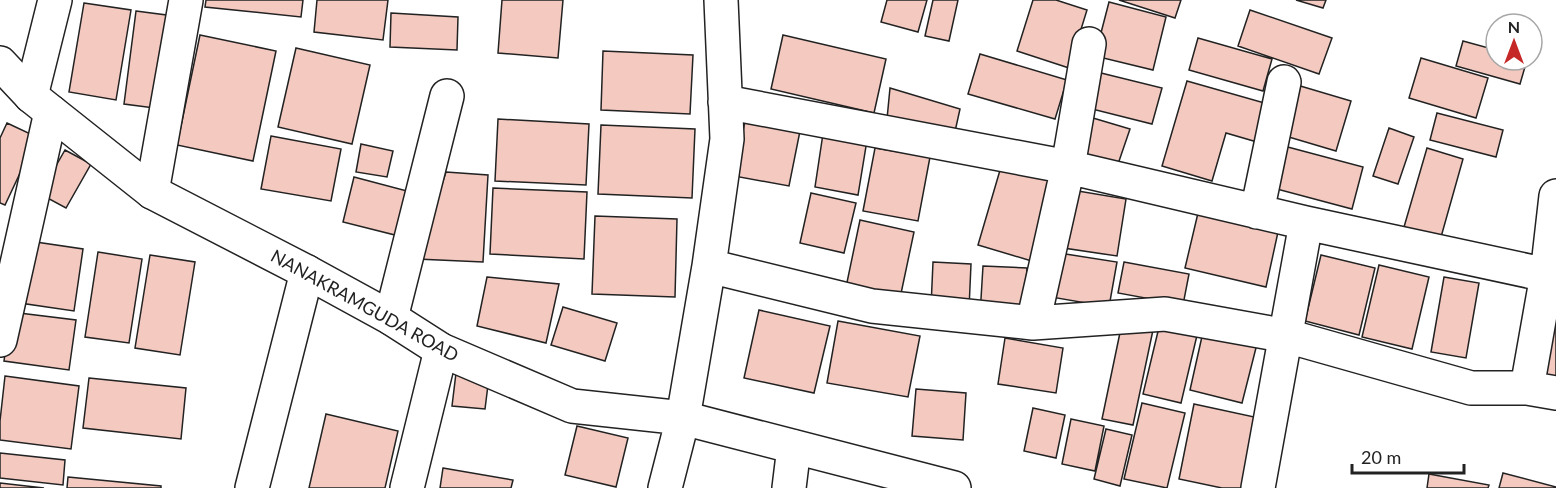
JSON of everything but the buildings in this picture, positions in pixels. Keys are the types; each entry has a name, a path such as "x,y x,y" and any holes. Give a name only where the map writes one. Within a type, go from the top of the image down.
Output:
{"street":[{"path":"0,340 12,225 41,104 55,0"},
{"path":"152,192 186,0"},
{"path":"665,488 683,418 709,266 727,139 721,0"},
{"path":"1033,323 1068,167 1089,44"},
{"name":"NANAKRAMGUDA ROAD","path":"0,63 41,104 152,192 307,272 391,318 441,350 572,406 683,418 954,488"},
{"path":"1257,212 1284,82"},
{"path":"391,318 447,96"},
{"path":"725,102 1068,167 1257,212 1546,275"},
{"path":"709,266 872,306 1033,323 1165,314 1287,336 1471,388 1541,390 1546,275 1556,196"},
{"path":"1258,488 1306,223"},
{"path":"252,488 307,272"},
{"path":"407,488 441,350"},
{"path":"789,488 794,447"}]}
